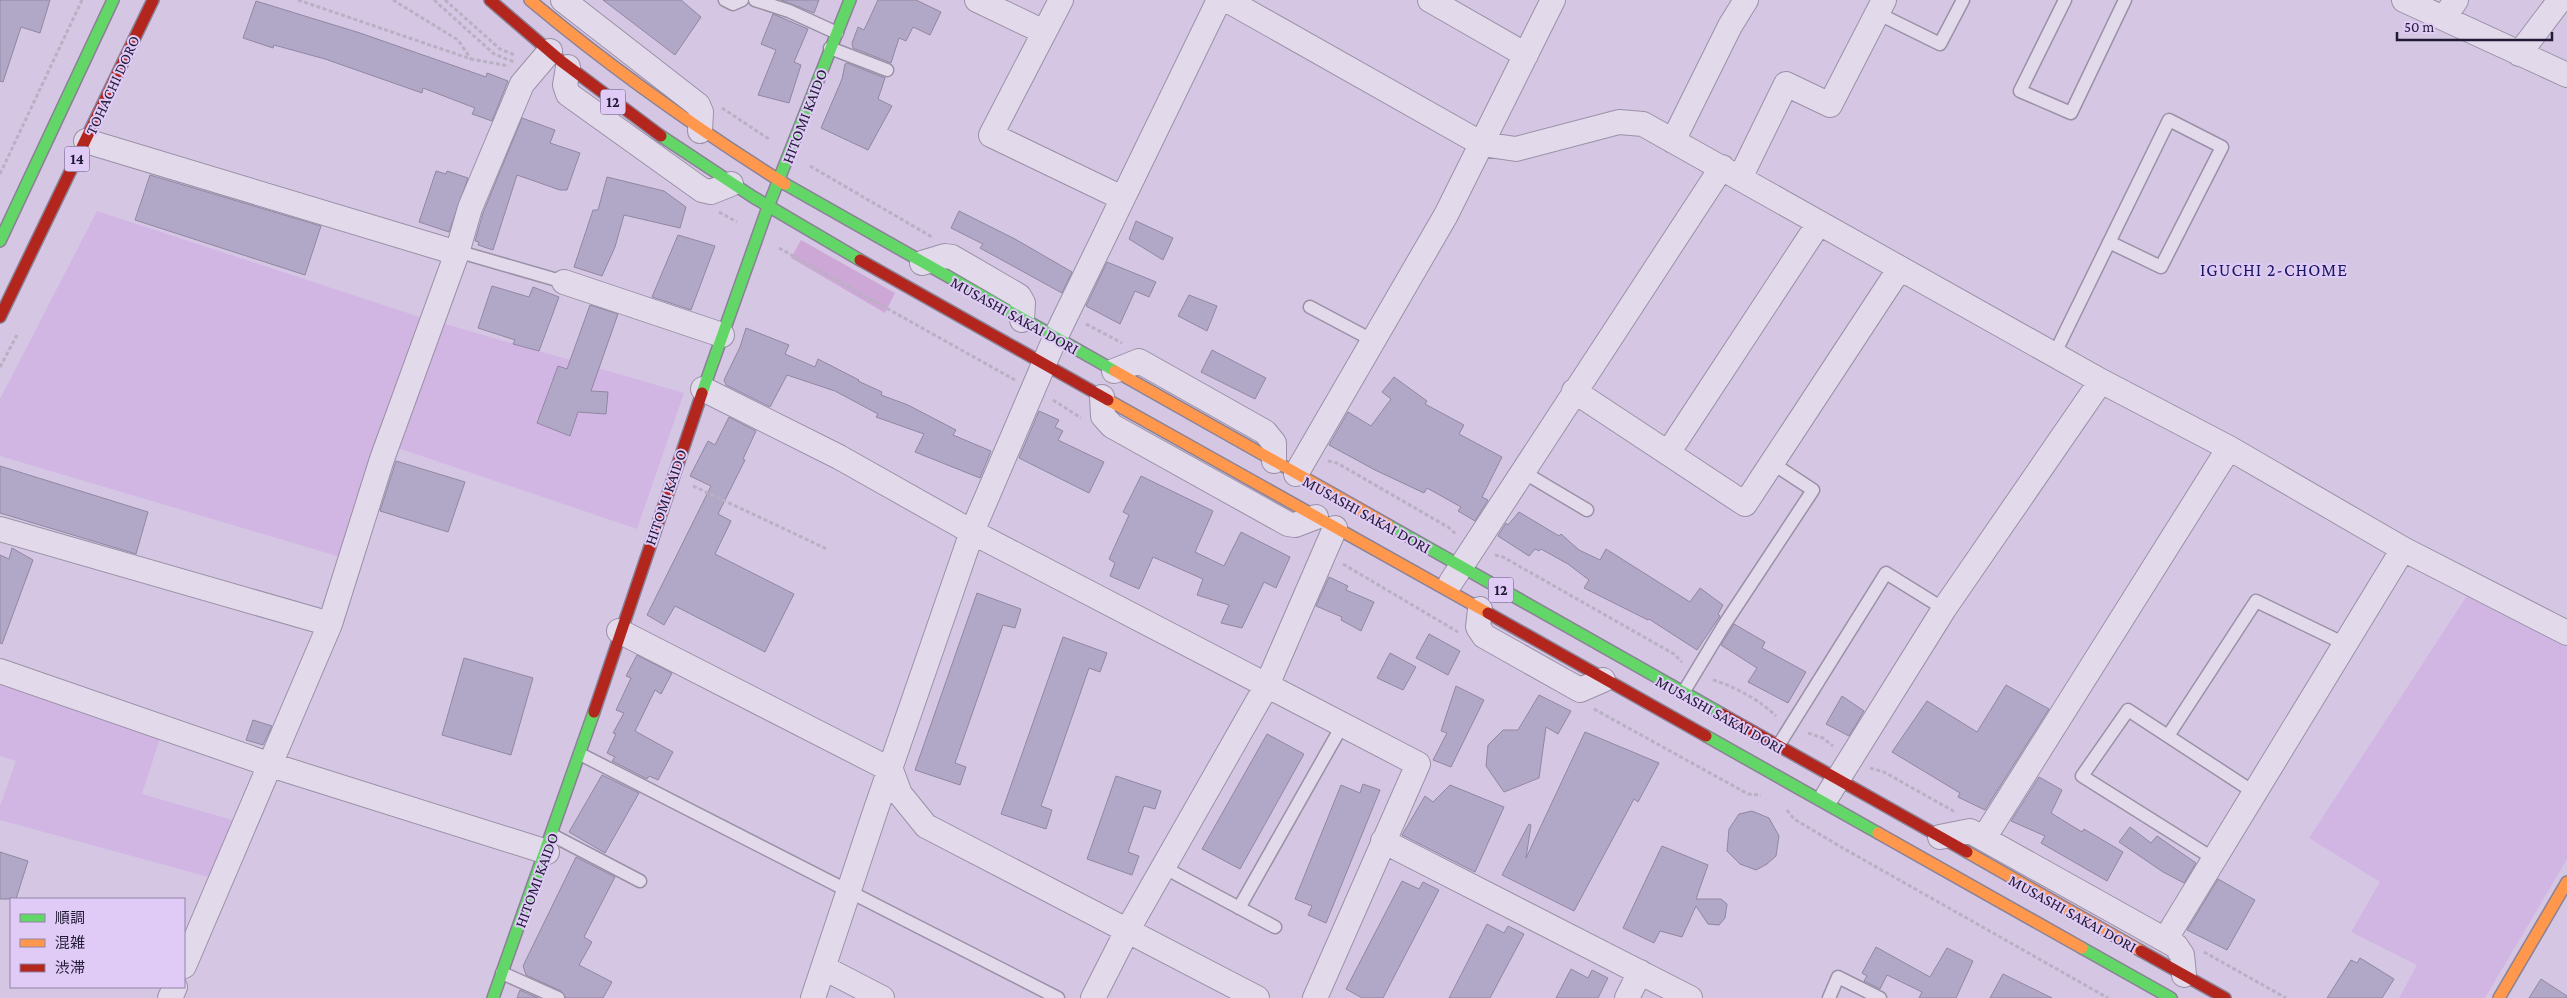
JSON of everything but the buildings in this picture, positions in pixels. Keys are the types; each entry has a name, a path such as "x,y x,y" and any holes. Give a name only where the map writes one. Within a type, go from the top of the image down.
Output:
{"main road":[{"name":"14","path":"2,236 113,0"},
{"name":"TOHACHI DORO","path":"0,317 37,244 153,0"},
{"path":"490,0 568,67"},
{"name":"12","path":"530,0 595,54 700,131 922,264"},
{"name":"HITOMI KAIDO","path":"493,998 550,844 619,631 722,335 768,207 850,0"},
{"path":"30,179 30,192 38,202 49,206 59,197"},
{"name":"MUSASHI SAKAI DORI","path":"731,184 768,207 1102,397"},
{"name":"14","path":"2,236 17,220 22,219"},
{"path":"33,224 38,232 37,244"},
{"name":"MUSASHI SAKAI DORI","path":"1022,320 1114,371"},
{"name":"MUSASHI SAKAI DORI","path":"1274,461 2225,998"},
{"name":"MUSASHI SAKAI DORI","path":"1325,522 1480,609"},
{"name":"MUSASHI SAKAI DORI","path":"1603,680 2171,998"},
{"path":"1710,708 1731,734"},
{"path":"1749,762 1758,761 1762,758 1761,753"},
{"path":"2499,998 2567,882"}],"street":[{"path":"563,0 698,105 701,112 700,131"},
{"path":"977,0 1044,32"},
{"path":"1061,0 992,135 1122,198"},
{"path":"813,998 972,532 1055,338 1220,0"},
{"path":"1227,0 1482,144 1516,149 1619,122 1643,124 2101,381 2229,448 2403,549 2567,632"},
{"path":"1430,0 1526,55"},
{"path":"1296,474 1446,215 1553,0"},
{"path":"1673,141 1730,26 1746,0"},
{"path":"2404,0 2450,9 2519,54 2567,75"},
{"path":"2519,54 2560,0"},
{"path":"1446,590 1462,568 1574,391 1731,172 1786,84 1830,105 1881,7"},
{"path":"185,964 330,624 382,459 457,253 470,208 522,84 550,51"},
{"path":"568,67 565,85 568,94 617,131 702,190 711,192 731,184"},
{"path":"86,141 457,253"},
{"path":"1668,453 1819,222"},
{"path":"922,264 945,256 952,257 1014,291 1023,303 1022,320"},
{"path":"1574,391 1745,504 1900,268"},
{"path":"564,282 722,335"},
{"path":"1114,371 1139,360 1265,432 1274,443 1274,461"},
{"path":"1824,803 1944,609 2101,381"},
{"path":"703,389 839,457 972,532 1418,764 1316,998"},
{"path":"1093,998 1163,867 1267,685 1325,522 1288,524 1112,426 1103,416 1102,397"},
{"path":"1984,838 2229,448"},
{"path":"0,529 330,624"},
{"path":"2165,940 2403,549"},
{"path":"1480,609 1478,627 1480,632 1545,670 1580,690 1603,680"},
{"path":"619,631 890,770 900,794 926,826 1257,998"},
{"path":"0,671 271,765 550,844"},
{"path":"875,812 900,794"},
{"path":"1940,837 1970,831 2176,946 2182,955 2184,975"},
{"path":"1383,841 1690,998"},
{"path":"824,968 882,998"},
{"path":"1627,998 1640,972"}],"lane":[{"path":"725,0 733,4 742,0"},
{"path":"754,0 790,11 837,33"},
{"path":"1881,7 1940,44 1963,0"},
{"path":"2065,0 2020,91 2071,113 2125,0"},
{"path":"830,48 887,70"},
{"path":"2054,355 2168,120 2222,147 2161,267 2109,242"},
{"path":"457,253 467,254 564,282"},
{"path":"1310,307 1374,340"},
{"path":"1682,693 1724,625 1813,490 1772,463"},
{"path":"1523,472 1587,510"},
{"path":"1778,746 1886,573 1944,609"},
{"path":"2168,736 2256,601 2345,644"},
{"path":"2214,859 2082,776 2128,710 2255,792"},
{"path":"1239,908 1343,724"},
{"path":"580,754 1058,998"},
{"path":"550,844 640,881"},
{"path":"1163,867 1275,927"},
{"path":"502,973 558,998"},
{"path":"1828,998 1838,977 1880,998"}],"path":[{"path":"0,174 82,0"},
{"path":"298,0 471,59 516,66 494,54 434,0"},
{"path":"393,0 458,40 471,59"},
{"path":"446,0 500,49 518,56"},
{"path":"807,164 938,239"},
{"path":"777,246 1011,379 1020,381"},
{"path":"1322,460 1337,464 1448,527 1460,538"},
{"path":"672,477 827,550"},
{"path":"1487,553 1503,558 1595,609 1674,654 1684,664"},
{"path":"1337,558 1348,569 1462,634"},
{"path":"1708,678 1723,682 1770,710 1783,722"},
{"path":"1590,706 1748,794 1769,799"},
{"path":"1805,732 1823,738 1836,749"},
{"path":"1867,767 1884,772 1962,816"},
{"path":"1785,806 1794,819 1842,848 2108,998"},
{"path":"2202,951 2286,998"}],"shaded area":[{"path":"97,211 426,319 344,558 0,456 0,399"},
{"path":"801,240 895,293 885,313 791,258"},
{"path":"442,323 684,393 637,529 395,447"},
{"path":"2468,594 2567,644 2567,859 2485,998 2399,998 2417,965 2351,932 2380,882 2309,838"},
{"path":"0,681 162,732 142,794 243,823 216,879 0,820 0,806 16,761 0,756"}],"traffic: fast":[{"path":"0,241 113,0"},
{"path":"702,393 768,207 850,0"},
{"path":"661,136 753,197 860,260"},
{"path":"785,184 1115,371"},
{"path":"1388,525 1722,714"},
{"path":"493,998 594,712"},
{"path":"1706,736 1878,833"},
{"path":"2082,948 2171,998"}],"traffic: slow":[{"path":"530,0 592,50 654,96 785,184"},
{"path":"1115,371 1388,525"},
{"path":"1108,400 1488,613"},
{"path":"1878,833 2082,948"},
{"path":"1967,852 2141,951"},
{"path":"2499,998 2567,882"}],"traffic: jam":[{"path":"0,317 153,0"},
{"path":"490,0 561,61 661,136"},
{"path":"860,260 1108,400"},
{"path":"594,712 702,393"},
{"path":"1488,613 1706,736"},
{"path":"1722,714 1967,852"},
{"path":"2141,951 2225,998"}],"district":[{"name":"IGUCHI 2-CHOME","path":"2274,270"}]}
